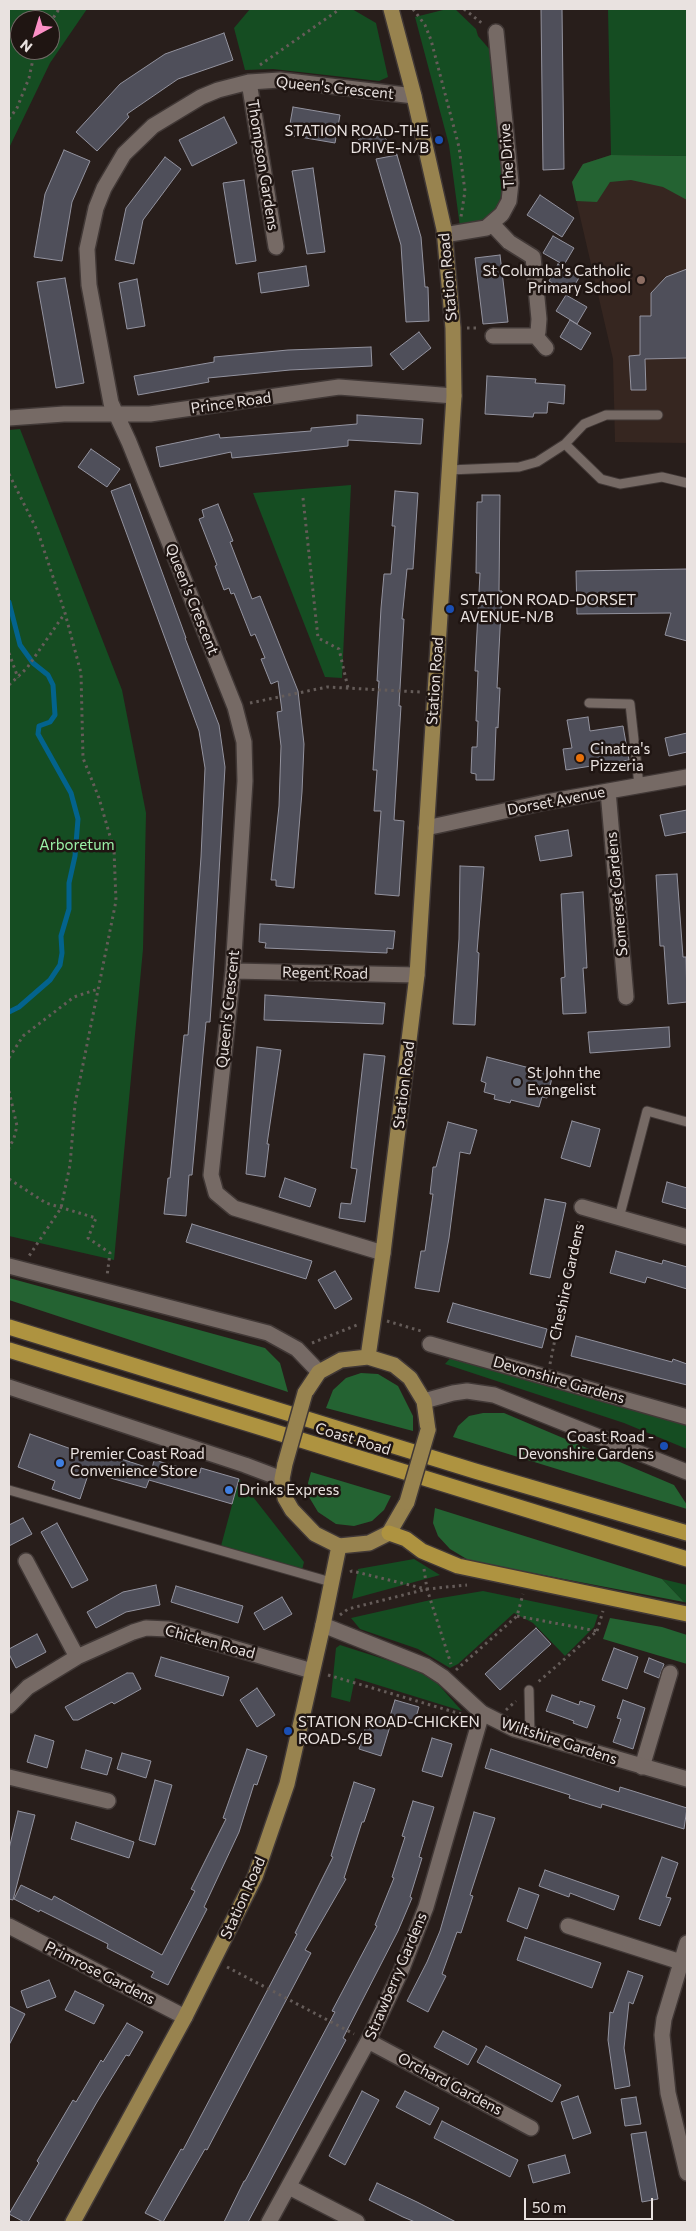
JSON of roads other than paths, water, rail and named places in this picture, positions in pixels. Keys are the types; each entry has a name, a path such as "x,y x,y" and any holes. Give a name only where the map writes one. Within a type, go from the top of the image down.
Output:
{"highway":[{"name":"Coast Road","path":"9,1327 475,1471 687,1533"},
{"name":"Coast Road","path":"9,1350 687,1559"},
{"path":"389,1533 406,1539 422,1551 458,1566 687,1614"}],"main road":[{"name":"Station Road","path":"368,1357 383,1253 417,975 454,396 449,235 391,9"},
{"path":"368,1357 394,1365 410,1378 424,1401 428,1430 407,1502 389,1533 369,1542 339,1546 315,1534 292,1510 285,1498 282,1479 286,1464 305,1394 319,1372 341,1360 368,1357"},
{"name":"Station Road","path":"73,2222 185,2017 255,1877 287,1784 339,1546"}],"street":[{"name":"The Drive","path":"492,224 507,207 511,193 496,32"},
{"name":"Queen's Crescent","path":"383,1253 234,1208 216,1193 211,1175 233,972 245,781 244,742 235,706 130,442 116,415 108,391 87,267 91,230 104,188 124,154 161,120 209,93 249,82 292,81 414,96"},
{"name":"Thompson Gardens","path":"249,82 276,247"},
{"path":"449,235 478,230 492,224 509,242 534,259 539,319 538,331 535,335"},
{"path":"493,336 535,335"},
{"path":"535,335 546,348"},
{"name":"Prince Road","path":"9,418 64,414 150,414 339,387 454,396"},
{"name":"Dorset Avenue","path":"426,828 687,777"},
{"name":"Somerset Gardens","path":"608,791 626,997"},
{"name":"Regent Road","path":"233,972 417,975"},
{"name":"Cheshire Gardens","path":"582,1207 687,1238"},
{"path":"14,1267 268,1334 297,1349 319,1372"},
{"name":"Devonshire Gardens","path":"430,1344 687,1417"},
{"path":"9,1387 282,1479"},
{"path":"424,1401 467,1391 494,1395 687,1472"},
{"path":"26,1561 77,1657"},
{"name":"Wiltshire Gardens","path":"323,1626 426,1666 443,1677 482,1713 503,1724 530,1735 687,1779"},
{"name":"Chicken Road","path":"9,1706 28,1687 77,1657 133,1632 158,1628 182,1632 312,1671"},
{"path":"642,1766 670,1673"},
{"name":"Strawberry Gardens","path":"269,2222 368,2041 401,1971 426,1907 482,1713"},
{"path":"9,1777 108,1801"},
{"path":"568,1926 684,1963"},
{"name":"Primrose Gardens","path":"11,1931 185,2017"},
{"path":"687,1943 684,1963 664,2019 662,2035 665,2076 684,2145 687,2173"},
{"name":"Orchard Gardens","path":"368,2041 531,2128"},
{"path":"289,2187 357,2222"}],"lane":[{"path":"448,470 519,467 537,462 565,444 584,424 606,415 658,415"},
{"path":"565,444 601,479 620,484 662,477 687,483"},
{"path":"589,703 630,704 639,785"},
{"path":"619,1218 647,1111 687,1122"},
{"path":"9,1490 330,1582"},
{"path":"529,1690 530,1735"}],"waterway":[{"path":"9,602 20,645 33,663 48,675 53,685 55,715 50,722 39,726 38,734 71,793 78,819 75,856 69,883 69,909 61,936 62,953 60,965 50,980 19,1007 9,1012"}],"place":[{"name":"STATION ROAD-THE DRIVE-N/B","path":"439,140"},
{"name":"St Columba's Catholic Primary School","path":"641,280"},
{"name":"STATION ROAD-DORSET AVENUE-N/B","path":"450,609"},
{"name":"Cinatra's Pizzeria","path":"580,758"},
{"name":"St John the Evangelist","path":"517,1082"},
{"name":"Coast Road - Devonshire Gardens","path":"664,1446"},
{"name":"Premier Coast Road Convenience Store","path":"60,1463"},
{"name":"Drinks Express","path":"229,1490"},
{"name":"STATION ROAD-CHICKEN ROAD-S/B","path":"288,1731"}],"park label":[{"name":"Arboretum","path":"77,845"}]}
